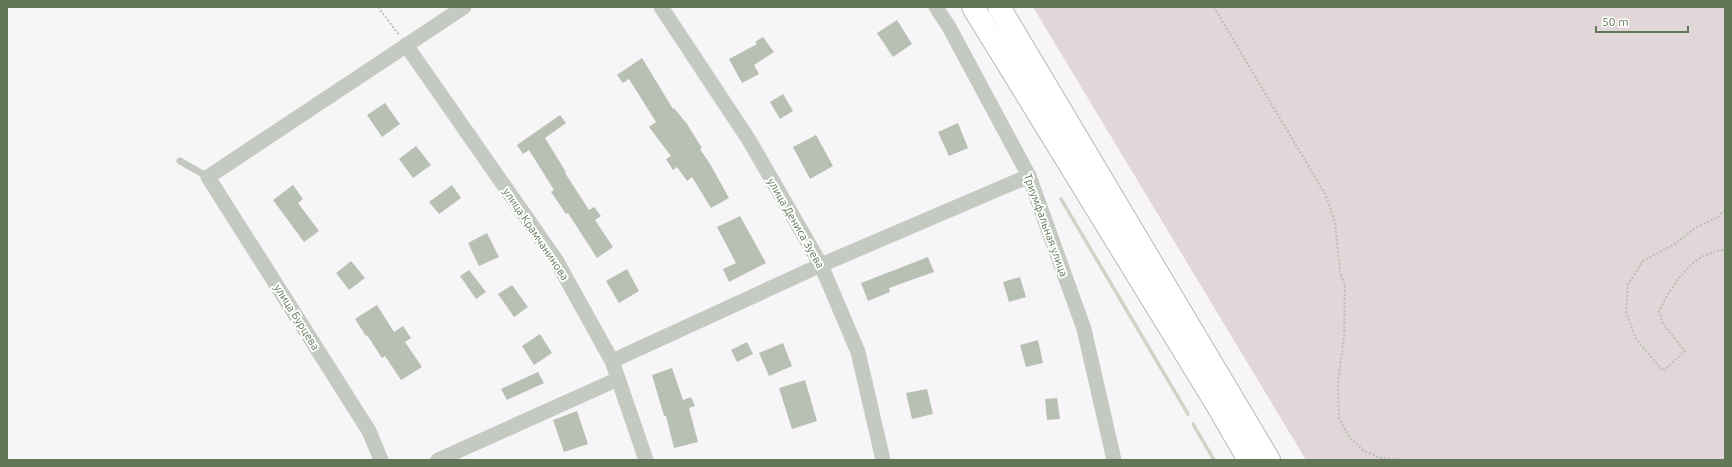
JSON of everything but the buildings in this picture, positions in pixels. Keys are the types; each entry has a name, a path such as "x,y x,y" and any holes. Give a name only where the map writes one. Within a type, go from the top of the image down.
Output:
{"main road":[{"path":"973,7 1212,396 1249,460"},
{"path":"999,7 1269,460"}],"street":[{"path":"208,177 464,7"},
{"name":"улица Дениса Зуева","path":"661,7 749,140 821,265 858,352 883,460"},
{"name":"Триумфальная улица","path":"936,7 949,28 1029,176 1084,329 1114,460"},
{"name":"улица Крамчанинова","path":"406,45 556,260 612,361 646,460"},
{"path":"612,361 821,265 1029,176"},
{"name":"улица Бурцева","path":"208,177 369,431 381,460"},
{"path":"438,460 618,379"}],"lane":[{"path":"180,161 208,177"}],"path":[{"path":"378,7 406,45"},
{"path":"1214,7 1326,196 1335,222 1340,272 1345,286 1344,336 1338,383 1339,418 1349,437 1364,451 1381,458 1399,460"},
{"path":"1725,210 1718,217 1695,228 1675,244 1643,261 1628,284 1626,312 1636,339 1664,372 1685,351 1663,324 1659,311 1672,286 1702,255 1715,250 1725,250"}],"shaded area":[{"path":"1033,7 1725,7 1725,460 1306,460"}],"waterway":[{"path":"1061,199 1188,414"},
{"path":"1193,424 1214,460"}]}
